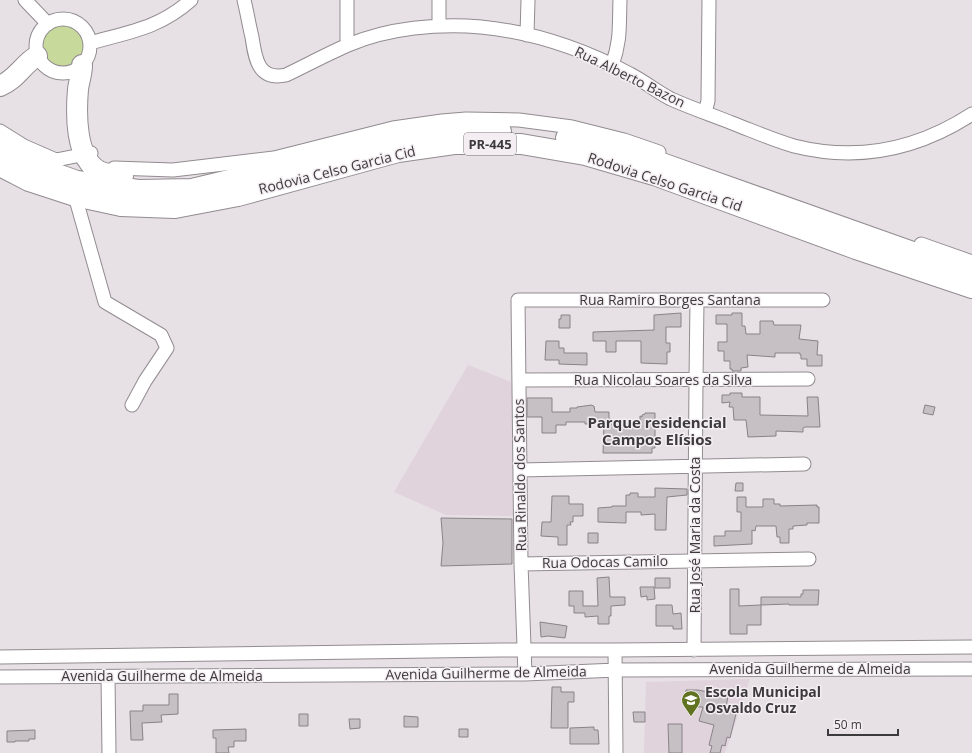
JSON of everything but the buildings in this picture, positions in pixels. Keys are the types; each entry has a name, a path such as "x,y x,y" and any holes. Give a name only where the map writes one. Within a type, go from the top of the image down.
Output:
{"highway":[{"path":"0,86 16,76 37,56"},
{"path":"82,65 76,108 79,135 84,154 90,165 104,173 135,178 169,178 294,164"},
{"name":"Rodovia Celso Garcia Cid","path":"0,147 26,163 77,181 138,190 192,189 414,134 466,130 532,132 597,143 659,162 972,273"},
{"name":"Rodovia Celso Garcia Cid","path":"0,166 29,182 75,196 122,206 175,208 238,196 398,152 454,144 521,144 585,155 657,176 856,249 972,288"}],"street":[{"path":"25,0 48,24"},
{"path":"90,43 123,35 150,26 176,12 191,0"},
{"name":"Rua Alberto Bazon","path":"244,0 256,60 261,69 269,74 277,76 286,75 349,44 397,31 439,26 481,27 527,35 568,47 612,64 670,98 793,145 826,152 843,153 877,151 910,144 943,131 972,114"},
{"path":"347,0 347,39 349,44"},
{"path":"439,0 439,26"},
{"path":"527,35 528,0"},
{"path":"612,64 619,40 620,0"},
{"path":"705,112 708,101 709,0"},
{"path":"65,19 77,23 86,31 90,43 89,55 82,65 72,72 60,74 48,70 37,56 37,38 39,32 53,21 65,19"},
{"path":"0,131 24,146 56,160 93,152 101,162 112,168 173,170 274,158 393,128 423,123 466,119 493,119 546,123 585,130 624,140 972,262"},
{"path":"75,196 105,302 161,335 167,348 145,381 132,405"},
{"name":"Rua Ramiro Borges Santana","path":"518,300 823,300"},
{"name":"Rua Rinaldo dos Santos","path":"518,300 521,564 525,674"},
{"name":"Rua José Maria da Costa","path":"694,650 698,300"},
{"name":"Rua Nicolau Soares da Silva","path":"519,380 808,380"},
{"path":"520,470 804,464"},
{"name":"Rua Odocas Camilo","path":"521,564 809,559"},
{"name":"Avenida Guilherme de Almeida","path":"0,657 524,650 972,647"},
{"path":"853,648 853,669"},
{"path":"615,650 616,753"},
{"name":"Avenida Guilherme de Almeida","path":"0,677 525,674 616,670 972,668"},
{"path":"108,677 109,753"}],"shaded area":[{"path":"468,365 511,382 516,425 516,516 446,515 394,492"},
{"name":"Escola Municipal Osvaldo Cruz","path":"750,679 725,753 644,753 646,682"}],"green space":[{"path":"63,25 78,31 84,46 78,61 63,67 48,61 42,46 48,31"}],"place":[{"name":"Escola Municipal Osvaldo Cruz","path":"691,717"}],"district":[{"name":"Parque residencial Campos Elísios","path":"657,432"}]}
